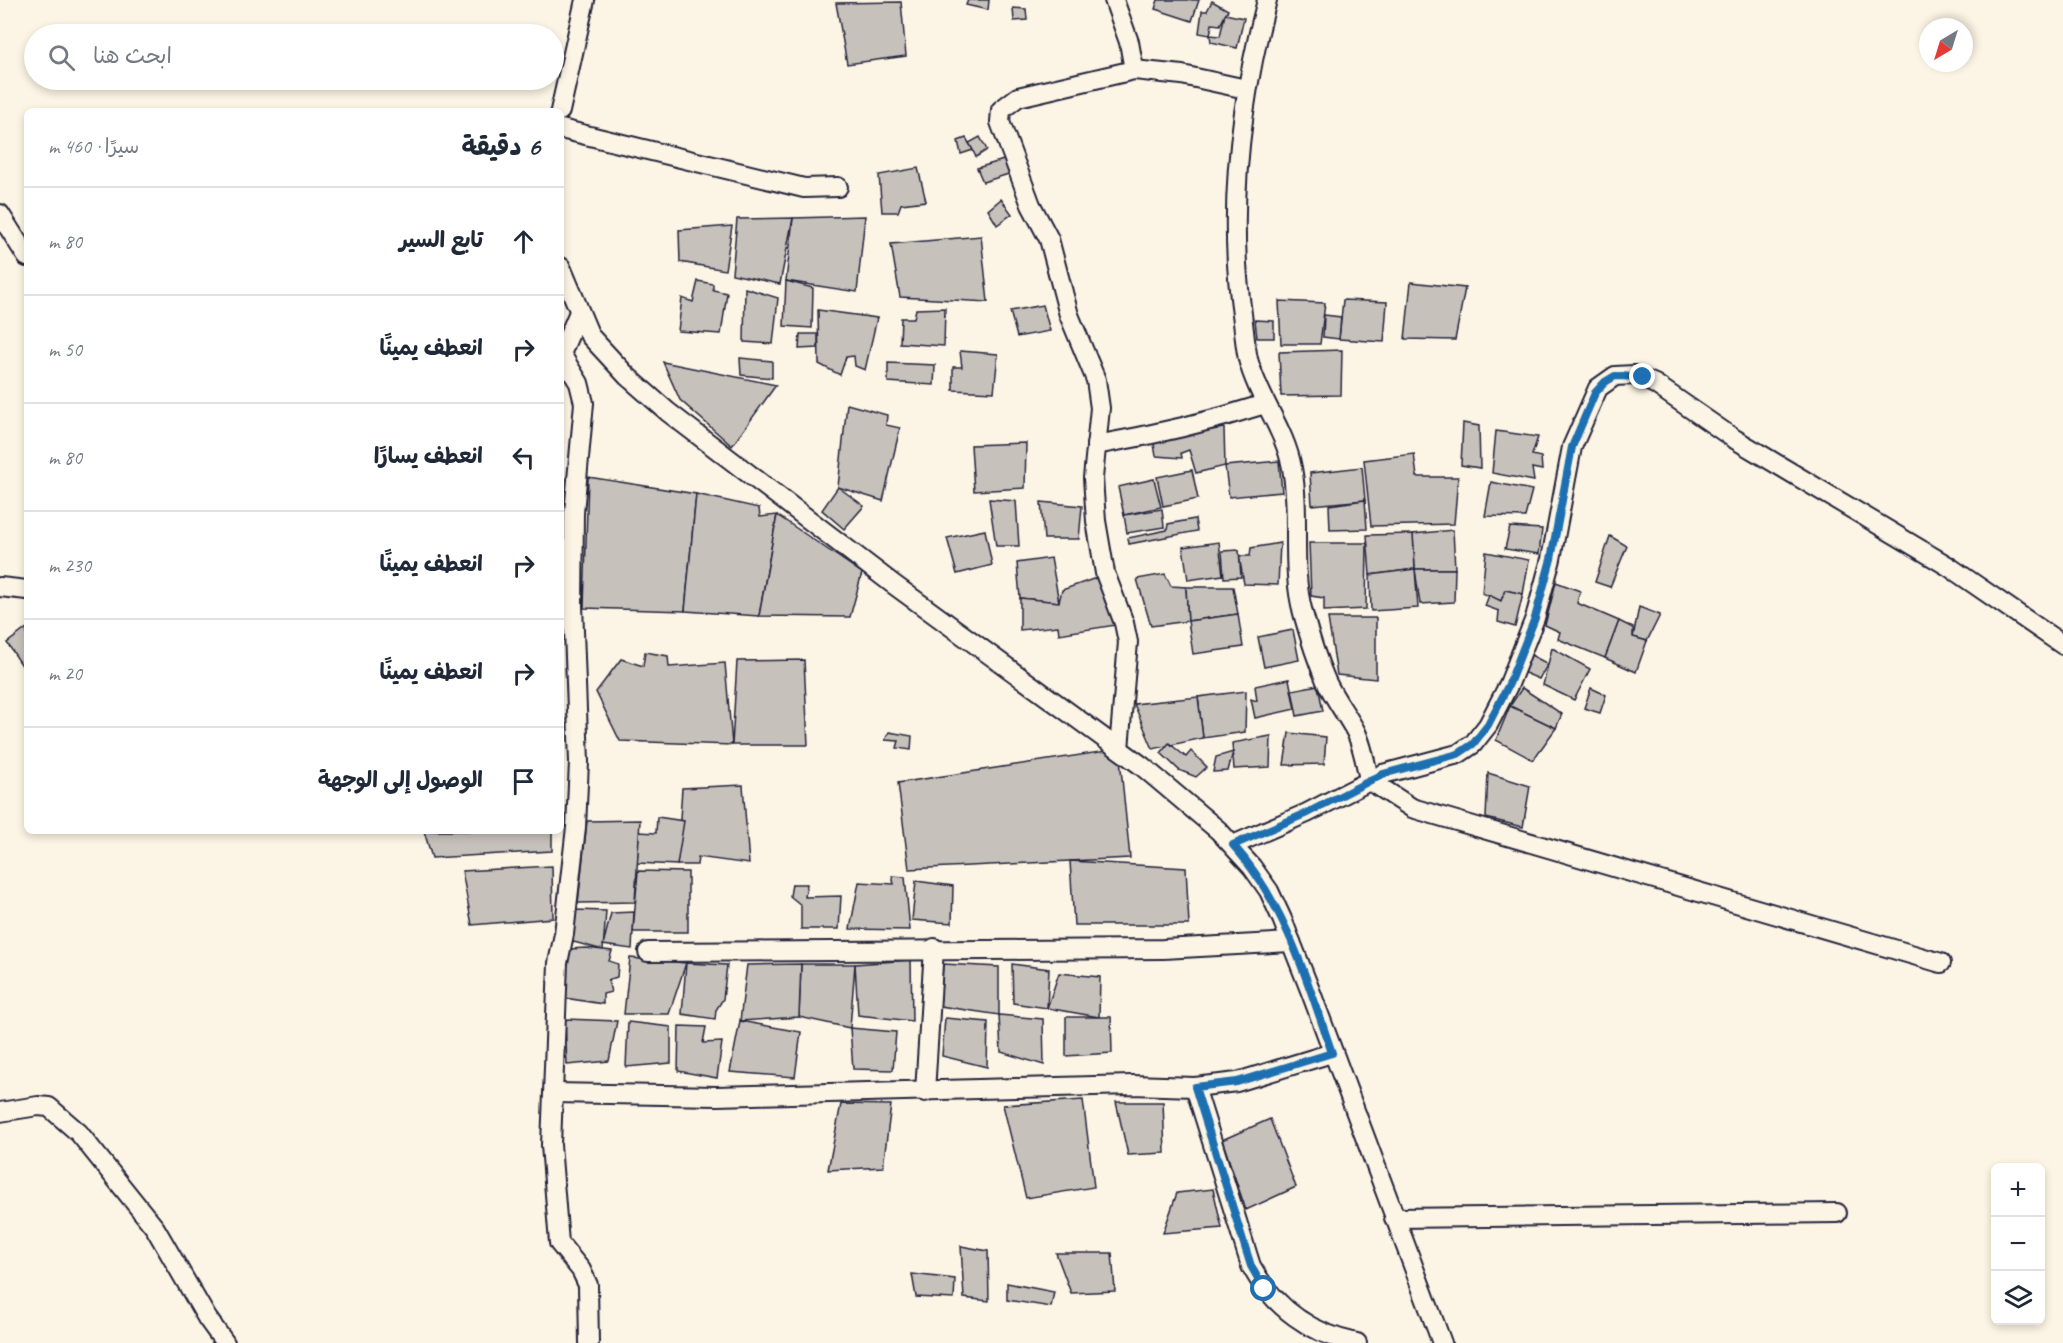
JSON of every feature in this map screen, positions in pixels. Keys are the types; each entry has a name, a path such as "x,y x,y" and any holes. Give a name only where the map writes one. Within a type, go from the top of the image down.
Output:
{"street":[{"path":"561,108 585,0"},
{"path":"1114,0 1129,42 1134,70"},
{"path":"1267,0 1246,88 1236,182 1236,258 1248,357 1265,404 1278,424 1292,466 1296,500 1295,569 1302,611 1326,680 1356,733 1369,780 1412,808 1941,963"},
{"path":"1119,749 1128,642 1124,622 1105,573 1096,521 1093,478 1100,408 1096,380 1070,315 1048,239 1031,205 1000,122 1001,110 1018,97 1134,70 1182,75 1246,88"},
{"path":"564,130 804,188 838,186"},
{"path":"0,214 24,253"},
{"path":"564,274 590,336 627,376 668,412 893,584 1119,749 1233,845 1269,891 1291,942 1442,1343"},
{"path":"564,347 579,312"},
{"path":"564,359 579,383 584,403 574,513 573,605 579,762 576,827 564,934 558,963 551,1145 558,1244 581,1270 588,1285 589,1343"},
{"path":"1233,845 1307,813 1369,780 1406,767 1458,754 1473,744 1488,725 1509,684 1535,618 1551,559 1572,447 1598,388 1615,376 1634,375 1655,384 1733,438 1948,566 2063,645"},
{"path":"1096,446 1158,435 1214,421 1265,404"},
{"path":"0,587 24,590"},
{"path":"648,952 934,948 1163,949 1291,942"},
{"path":"925,1092 934,948"},
{"path":"554,1093 717,1096 1132,1085 1195,1087 1237,1082 1332,1053"},
{"path":"1195,1087 1251,1266 1264,1289 1294,1318 1336,1339 1357,1343"},
{"path":"0,1112 38,1106 49,1107 79,1133 155,1228 207,1318 225,1343"},
{"path":"1394,1218 1837,1213"}],"building":[{"path":"968,0 989,0 988,10 966,5"},
{"path":"1158,0 1199,0 1192,21 1155,9"},
{"path":"1212,1 1228,10 1220,25 1212,24 1210,35 1199,33 1202,11 1207,11"},
{"path":"901,2 906,56 847,64 836,3"},
{"path":"1013,8 1026,9 1027,20 1014,21"},
{"path":"1225,14 1244,18 1237,48 1211,42 1210,35 1220,36"},
{"path":"980,137 987,150 976,157 969,143"},
{"path":"966,138 973,150 961,154 958,141"},
{"path":"1007,159 1012,173 983,182 977,168"},
{"path":"918,168 926,201 901,204 898,212 882,212 879,175"},
{"path":"1001,199 1012,214 997,225 988,210"},
{"path":"865,216 857,292 786,281 793,218"},
{"path":"793,218 780,284 732,274 737,219"},
{"path":"732,226 725,270 680,262 679,230"},
{"path":"981,236 988,302 900,297 891,244"},
{"path":"698,281 713,284 713,290 727,293 721,334 678,331 682,298 693,302"},
{"path":"786,281 813,288 812,328 784,326"},
{"path":"1411,282 1465,288 1455,340 1405,339"},
{"path":"745,288 778,298 773,344 744,342"},
{"path":"1343,300 1387,302 1384,342 1339,339"},
{"path":"1279,301 1325,303 1320,344 1281,344"},
{"path":"1043,305 1050,331 1017,337 1010,311"},
{"path":"945,308 944,346 900,343 901,318 914,318 916,309"},
{"path":"818,310 877,318 865,370 855,366 854,356 846,357 840,375 819,364"},
{"path":"1324,315 1341,317 1339,339 1323,337"},
{"path":"1255,320 1274,321 1274,338 1257,338"},
{"path":"800,334 818,334 818,348 799,349"},
{"path":"1342,350 1341,395 1281,396 1279,352"},
{"path":"960,351 998,354 994,392 953,390 953,367 962,367"},
{"path":"740,358 772,361 772,378 741,375"},
{"path":"663,362 776,385 732,446 680,400"},
{"path":"888,363 935,365 934,385 888,382"},
{"path":"847,404 887,415 886,425 900,428 883,501 838,487"},
{"path":"1463,423 1479,426 1480,468 1461,465"},
{"path":"1224,428 1225,466 1196,473 1189,450 1181,453 1182,458 1156,456 1153,439"},
{"path":"1496,431 1538,437 1532,455 1541,457 1542,470 1532,468 1534,481 1492,473"},
{"path":"1026,443 1025,488 974,491 971,445"},
{"path":"1414,454 1417,477 1458,477 1454,524 1371,526 1364,460"},
{"path":"1279,461 1282,492 1229,497 1225,466"},
{"path":"1362,467 1365,500 1312,505 1310,473"},
{"path":"1192,470 1198,499 1163,506 1157,477"},
{"path":"588,477 696,494 685,611 584,608"},
{"path":"1154,479 1161,507 1124,515 1118,487"},
{"path":"1491,482 1532,490 1525,517 1485,516"},
{"path":"838,487 864,506 844,529 822,510"},
{"path":"696,494 759,508 760,517 777,515 759,616 685,611"},
{"path":"989,499 1016,501 1019,546 996,546"},
{"path":"1365,500 1367,529 1330,530 1329,505"},
{"path":"1041,502 1082,506 1079,539 1044,539"},
{"path":"1162,509 1164,527 1127,533 1124,515"},
{"path":"777,515 862,573 850,617 759,616"},
{"path":"1195,519 1197,531 1129,544 1128,538 1167,530 1168,524"},
{"path":"1510,527 1542,529 1539,554 1505,549"},
{"path":"985,530 992,565 957,574 947,538"},
{"path":"1453,530 1455,569 1415,569 1413,534"},
{"path":"1413,534 1415,569 1370,575 1367,535"},
{"path":"1610,536 1627,546 1610,587 1595,582"},
{"path":"1219,542 1223,575 1188,580 1183,547"},
{"path":"1280,543 1278,585 1244,584 1239,556 1250,556 1251,548"},
{"path":"1309,543 1367,543 1366,609 1324,611 1324,598 1311,596"},
{"path":"1239,550 1241,577 1224,578 1222,551"},
{"path":"1486,552 1529,560 1523,594 1505,590 1501,601 1482,593"},
{"path":"1051,558 1059,602 1020,598 1017,563"},
{"path":"1415,569 1455,569 1454,602 1420,604"},
{"path":"1415,569 1418,608 1371,611 1370,575"},
{"path":"1165,574 1171,586 1186,587 1188,621 1151,626 1137,579"},
{"path":"1099,577 1116,625 1059,634 1058,626 1020,630 1020,598 1059,602 1062,590"},
{"path":"1556,582 1580,591 1577,603 1619,621 1605,658 1558,639 1560,632 1545,625"},
{"path":"1186,587 1233,587 1238,614 1188,621"},
{"path":"1505,590 1523,594 1515,627 1498,622 1499,611 1485,606 1489,595 1501,601"},
{"path":"1639,607 1660,615 1647,641 1633,637"},
{"path":"1238,614 1243,647 1193,654 1188,621"},
{"path":"1328,618 1376,618 1376,679 1337,675"},
{"path":"1619,621 1633,628 1633,637 1647,641 1636,672 1605,658"},
{"path":"24,630 24,668 7,643"},
{"path":"1293,630 1299,660 1264,667 1258,637"},
{"path":"1552,648 1590,669 1574,700 1543,685"},
{"path":"645,652 668,656 669,667 725,663 732,745 620,741 596,692 621,659 643,666"},
{"path":"1529,654 1548,664 1539,679 1520,671"},
{"path":"804,660 808,745 732,745 737,661"},
{"path":"1289,679 1295,709 1255,718 1251,699 1257,701 1255,686"},
{"path":"1318,685 1323,711 1297,716 1292,690"},
{"path":"1522,688 1562,714 1556,728 1510,706"},
{"path":"1591,688 1606,695 1600,713 1584,708"},
{"path":"1246,691 1245,732 1203,738 1198,697"},
{"path":"1198,697 1203,738 1153,749 1134,704"},
{"path":"1510,706 1556,728 1533,760 1496,740"},
{"path":"889,732 912,736 911,750 897,748 899,741 885,740"},
{"path":"1289,733 1326,737 1324,764 1284,765"},
{"path":"1271,736 1270,767 1234,769 1232,743"},
{"path":"1169,743 1186,757 1191,751 1207,767 1196,777 1179,770 1161,753"},
{"path":"1119,749 1130,858 909,869 898,783"},
{"path":"1233,752 1228,771 1213,772 1216,757"},
{"path":"1488,773 1530,786 1523,827 1486,818"},
{"path":"743,785 749,864 698,857 697,865 677,865 682,788"},
{"path":"657,817 684,821 677,865 637,863 639,832 656,833"},
{"path":"640,820 635,902 578,903 587,821"},
{"path":"425,834 552,834 552,851 432,858"},
{"path":"1070,861 1186,868 1189,925 1074,925"},
{"path":"552,866 553,918 472,925 462,871"},
{"path":"638,871 688,872 688,932 633,932"},
{"path":"892,876 905,877 910,930 850,929 859,882 894,884"},
{"path":"916,881 953,886 952,923 912,920"},
{"path":"792,884 807,884 805,897 841,896 839,929 801,929 801,905 790,896"},
{"path":"574,910 606,911 603,950 570,941"},
{"path":"634,912 632,949 603,945 611,913"},
{"path":"569,949 612,951 609,961 618,964 617,977 608,980 611,992 603,994 603,1004 565,998 560,955"},
{"path":"630,958 686,963 669,1014 624,1014"},
{"path":"911,960 912,1021 858,1015 855,964"},
{"path":"686,963 727,965 723,999 716,1010 715,1019 682,1014"},
{"path":"801,964 855,964 850,1028 799,1017"},
{"path":"801,964 799,1017 740,1021 747,965"},
{"path":"943,964 999,967 999,1015 940,1006"},
{"path":"1012,964 1049,969 1047,1008 1013,1003"},
{"path":"1059,973 1100,977 1099,1017 1047,1008"},
{"path":"999,1015 1043,1019 1044,1065 1001,1052"},
{"path":"1066,1017 1111,1017 1112,1053 1066,1056"},
{"path":"945,1018 988,1022 987,1067 942,1056"},
{"path":"565,1019 617,1021 609,1061 567,1065"},
{"path":"740,1021 801,1032 795,1077 730,1072"},
{"path":"628,1022 671,1027 671,1063 626,1067"},
{"path":"679,1026 706,1027 703,1043 722,1042 717,1078 678,1071"},
{"path":"850,1028 896,1032 893,1070 853,1069"},
{"path":"1083,1100 1094,1187 1026,1198 1003,1105"},
{"path":"1116,1102 1163,1102 1165,1153 1128,1155"},
{"path":"841,1104 891,1105 883,1167 828,1170"},
{"path":"1270,1119 1296,1187 1246,1210 1222,1140"},
{"path":"1213,1189 1222,1228 1163,1233 1177,1193"},
{"path":"961,1246 988,1251 989,1301 964,1298"},
{"path":"1056,1253 1112,1253 1115,1291 1071,1293"},
{"path":"912,1274 955,1279 954,1299 916,1297"},
{"path":"1007,1283 1054,1292 1051,1307 1007,1300"}],"route":[{"path":"1264,1289 1251,1266 1195,1087 1237,1082 1332,1053 1310,990 1269,891 1233,845 1307,813 1383,774 1458,754 1473,744 1488,725 1509,684 1535,618 1551,559 1572,447 1595,393 1605,382 1615,376 1643,377"}]}
